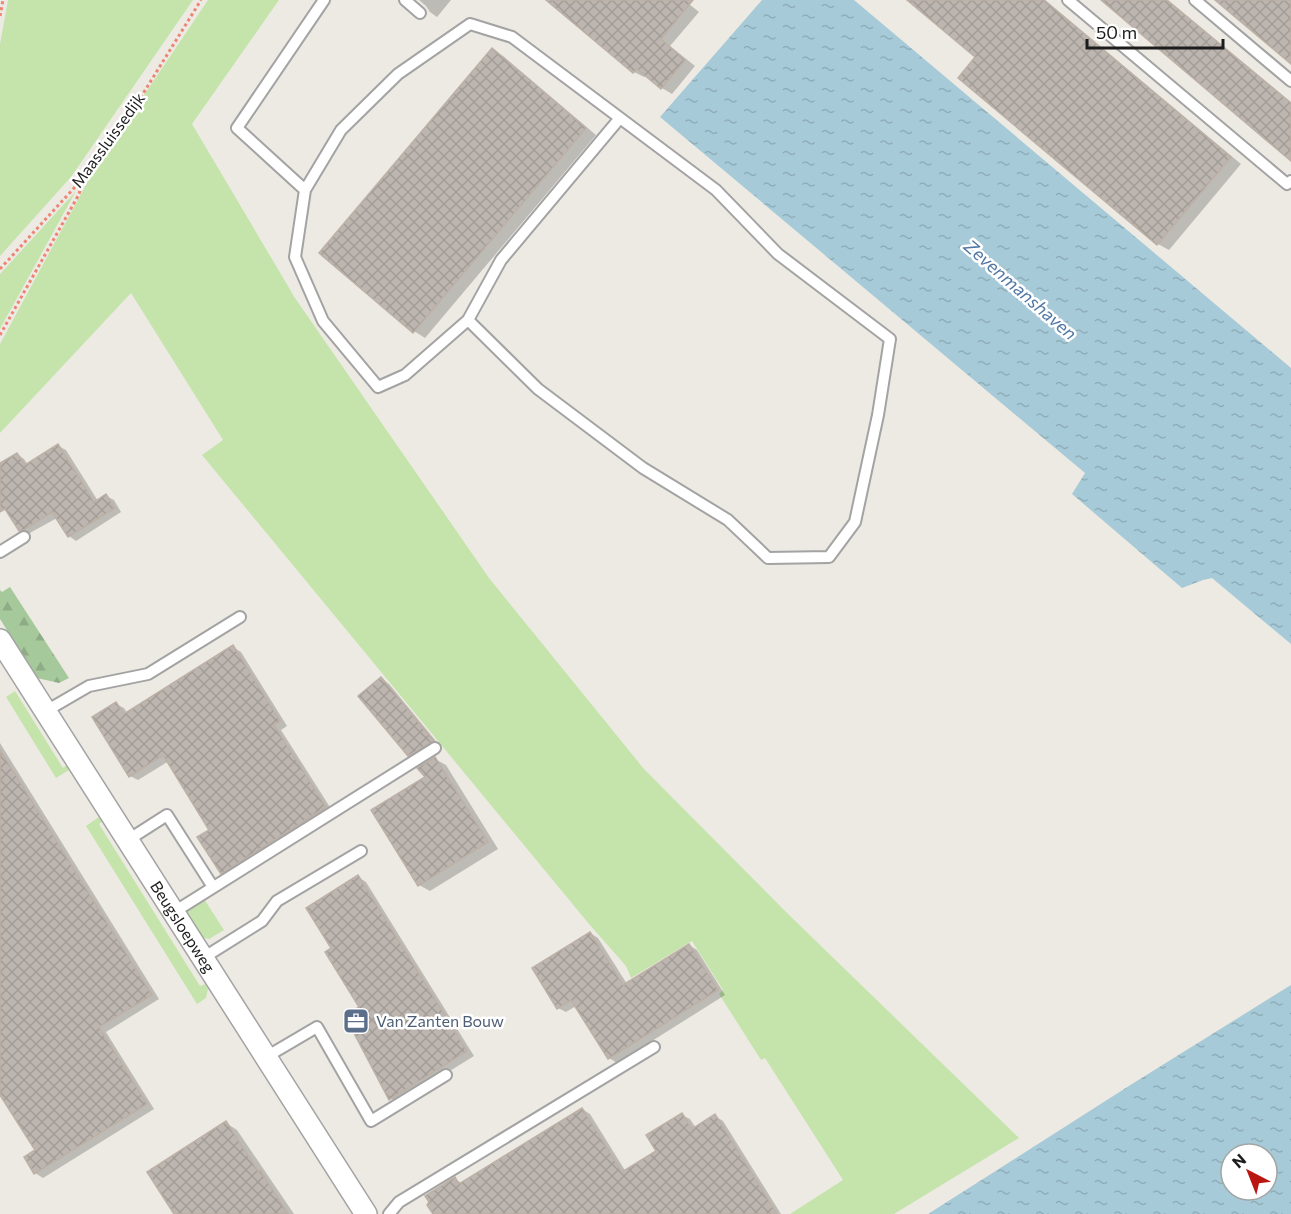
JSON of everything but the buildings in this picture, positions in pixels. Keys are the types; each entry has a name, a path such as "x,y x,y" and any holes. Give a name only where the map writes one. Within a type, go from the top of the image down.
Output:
{"street":[{"name":"Beugsloepweg","path":"0,640 366,1214"}],"lane":[{"path":"305,190 237,128 324,0"},
{"path":"405,0 420,13"},
{"path":"1068,0 1287,184 1291,181"},
{"path":"1195,0 1291,81"},
{"path":"468,320 538,389 643,468 728,520 768,558 829,557 836,549 855,522 878,415 890,339 778,254 716,190 620,118 512,37 470,24 399,74 341,130 305,190 295,257 323,321 378,387 405,375 468,320 501,260 620,118"},
{"path":"0,552 24,537"},
{"path":"46,711 88,686 148,674 240,616"},
{"path":"174,912 435,748"},
{"path":"128,840 167,815 213,887"},
{"path":"203,958 262,921 277,901 361,851"},
{"path":"266,1057 317,1027 371,1121 446,1075"},
{"path":"389,1214 399,1202 654,1047"}],"path":[{"path":"0,16 3,0"},
{"name":"Maassluissedijk","path":"0,269 86,175 136,105 201,0"},
{"path":"0,335 78,196 86,175"}],"green space":[{"path":"8,0 193,0 71,177 0,256 0,44"},
{"path":"208,0 279,0 192,124 295,298 489,578 644,769 786,912 1019,1138 894,1214 790,1214 843,1180 765,1058 761,1060 719,994 723,990 692,941 631,978 626,966 202,455 223,440 131,293 0,433 0,344 95,168"},
{"path":"76,191 0,329 0,274"},
{"path":"10,587 69,678 59,683 37,678 0,619 0,590 2,592"},
{"path":"15,691 63,768 68,764 69,770 56,778 6,697"},
{"path":"99,817 104,820 99,824 200,986 205,984 208,989 206,998 197,1004 86,826"},
{"path":"204,899 224,930 209,939 200,937 184,911"}],"water":[{"name":"Zevenmanshaven","path":"762,0 854,0 1291,368 1291,644 1212,578 1182,588 1072,494 1085,473 660,117"},
{"path":"1291,985 1291,1214 928,1214 1132,1084"}],"place":[{"name":"Van Zanten Bouw","path":"356,1021"}]}
